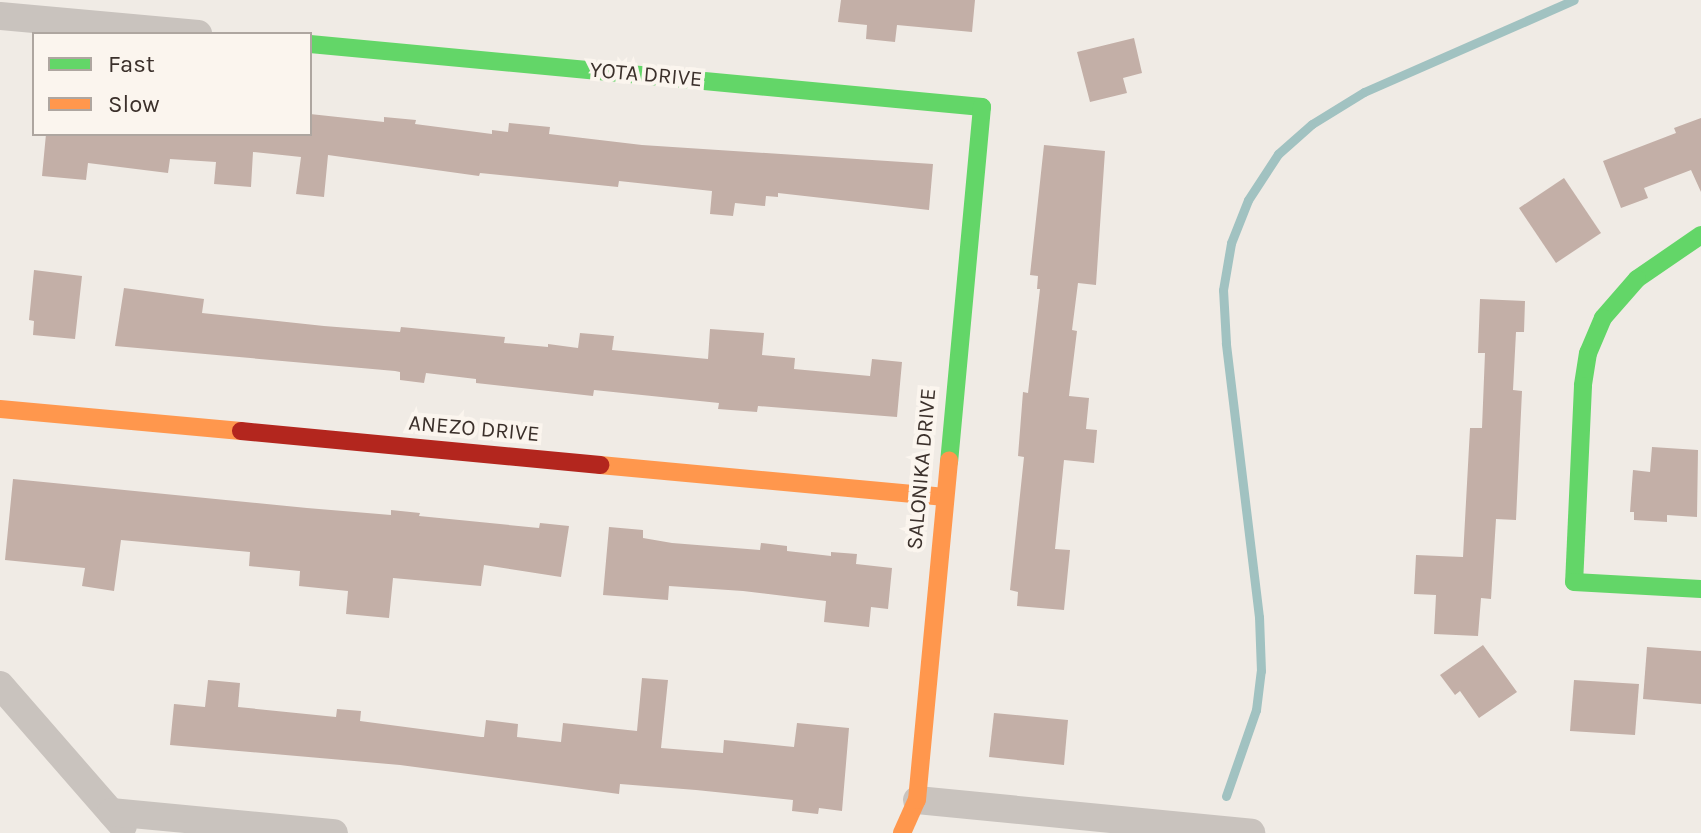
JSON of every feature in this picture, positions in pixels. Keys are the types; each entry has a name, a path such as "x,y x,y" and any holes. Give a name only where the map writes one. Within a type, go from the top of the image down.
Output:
{"street":[{"path":"0,20 170,32"},
{"name":"YOTA DRIVE","path":"312,44 982,107"},
{"name":"SALONIKA DRIVE","path":"902,833 917,800 943,497 982,107"},
{"path":"1701,235 1637,279 1603,318 1588,353 1583,386 1574,582 1701,589"},
{"name":"ANEZO DRIVE","path":"0,409 943,497"},
{"path":"0,685 120,822 334,833"},
{"path":"917,800 1251,833"}],"building":[{"path":"841,0 975,0 972,32 897,25 895,42 866,39 867,25 838,22"},
{"path":"1134,38 1142,73 1123,78 1127,93 1090,102 1077,52"},
{"path":"312,114 384,122 384,117 416,120 415,124 492,134 492,130 508,132 509,123 550,127 549,134 642,145 933,164 929,210 778,193 778,197 766,196 765,206 735,203 733,216 710,214 712,191 619,181 618,187 480,173 479,176 328,155 324,197 296,194 301,157 253,152 251,187 214,184 216,162 170,159 168,173 88,163 86,180 42,176 46,136 312,136"},
{"path":"1701,118 1701,192 1691,170 1644,188 1648,198 1621,208 1603,161 1676,133 1674,128"},
{"path":"1044,145 1105,151 1096,285 1078,283 1072,330 1077,331 1069,396 1089,398 1086,429 1097,430 1094,463 1064,460 1055,549 1070,550 1064,610 1017,606 1018,592 1010,590 1024,457 1018,456 1023,392 1028,393 1040,289 1037,289 1038,276 1030,275"},
{"path":"1564,178 1601,233 1556,263 1519,208"},
{"path":"34,270 82,276 75,339 33,335 34,321 29,320"},
{"path":"124,288 204,299 202,313 324,326 400,332 401,327 505,337 504,343 548,347 548,344 578,348 580,333 614,336 612,350 708,359 710,329 764,333 762,355 795,358 794,369 870,376 872,359 902,362 897,417 758,406 757,412 718,409 719,403 594,390 593,396 476,383 476,379 426,373 424,383 400,380 400,372 395,371 115,346"},
{"path":"1480,299 1525,301 1524,332 1516,332 1513,390 1522,391 1516,520 1496,519 1491,599 1481,598 1478,636 1434,634 1436,595 1414,594 1416,555 1463,557 1470,428 1482,428 1485,353 1478,353"},
{"path":"1652,447 1698,450 1697,517 1667,515 1667,522 1634,520 1634,512 1630,512 1633,470 1650,472"},
{"path":"13,479 391,515 391,510 420,513 419,516 539,528 540,523 569,526 561,577 484,565 481,586 393,578 389,618 346,614 348,591 299,586 300,571 249,566 250,552 121,540 114,591 82,586 85,568 5,560"},
{"path":"609,527 643,530 643,538 672,543 760,550 761,543 787,546 787,551 831,556 831,552 857,554 856,564 892,568 888,609 871,607 869,627 824,622 826,601 743,591 669,586 668,600 603,595"},
{"path":"1483,645 1517,692 1479,718 1460,691 1455,695 1440,675"},
{"path":"1647,647 1701,651 1701,704 1643,699"},
{"path":"642,678 668,680 661,748 723,753 724,740 794,747 797,723 849,728 842,811 819,808 818,814 792,811 793,800 696,790 620,784 619,794 400,765 170,745 174,704 205,707 208,680 240,683 238,707 336,717 337,709 361,711 360,721 481,737 484,737 486,720 518,724 517,737 561,742 563,723 637,731"},
{"path":"1574,680 1639,684 1635,735 1570,731"},
{"path":"994,713 1068,720 1064,765 989,757"}],"waterway":[{"path":"1226,796 1256,710 1261,671 1259,617 1226,343 1223,290 1231,243 1248,200 1278,154 1312,124 1364,92 1574,0"}],"traffic: fast":[{"path":"312,44 982,107 949,461"},
{"path":"1701,235 1637,279 1603,318 1588,353 1583,386 1574,582 1701,589"}],"traffic: slow":[{"path":"0,409 241,431"},
{"path":"902,833 917,800 949,461"},
{"path":"600,465 943,497"}],"traffic: jam":[{"path":"241,431 600,465"}]}
